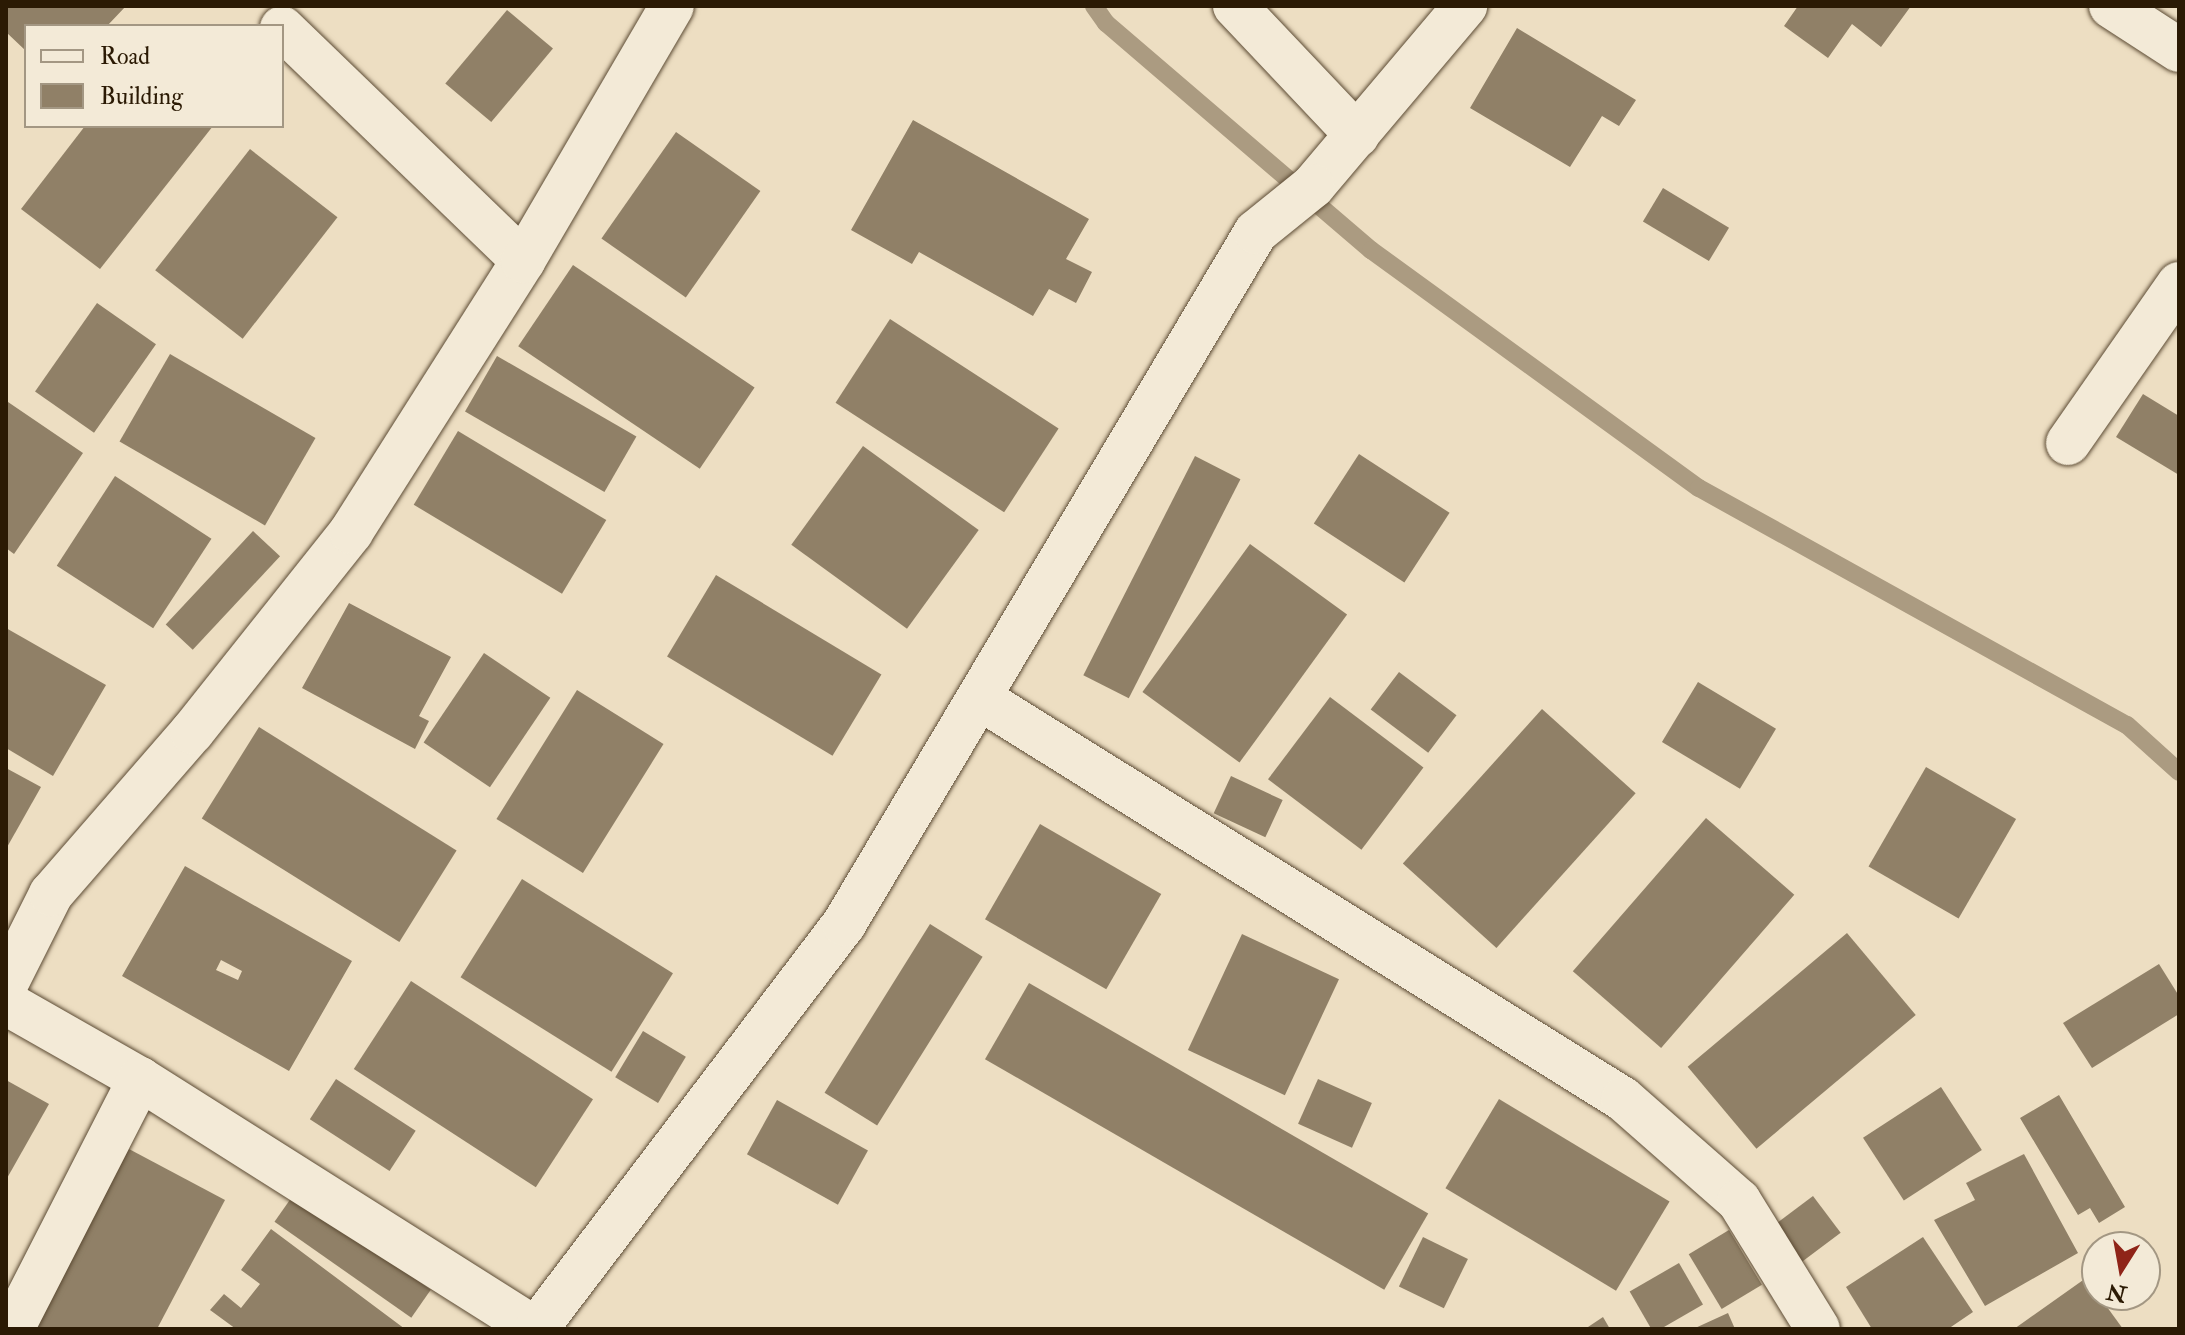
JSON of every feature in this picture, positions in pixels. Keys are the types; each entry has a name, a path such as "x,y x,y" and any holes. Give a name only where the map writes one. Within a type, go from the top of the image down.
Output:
{"street":[{"path":"260,6 278,24"},
{"path":"6,984 51,894 192,732 351,532 523,261 672,6"},
{"path":"1235,6 1357,135"},
{"path":"6,1003 140,1079 536,1329 844,924 981,699 1256,232 1313,186 1465,6"},
{"path":"2111,6 2179,50"},
{"path":"284,30 523,261"},
{"path":"2068,443 2179,284"},
{"path":"981,699 1623,1099 1739,1201 1818,1329"},
{"path":"12,1329 140,1079"}],"building":[{"path":"6,6 126,6 109,24 24,24 24,49 6,32"},
{"path":"1798,6 1911,6 1881,47 1852,24 1828,58 1784,26"},
{"path":"507,10 553,49 491,122 445,84"},
{"path":"1517,28 1636,100 1619,126 1602,116 1570,167 1470,108"},
{"path":"913,120 1089,219 1066,259 1092,272 1076,303 1049,289 1033,316 919,252 912,264 851,230"},
{"path":"83,128 211,128 100,269 21,209"},
{"path":"676,132 760,191 686,298 601,238"},
{"path":"250,149 337,217 243,339 155,270"},
{"path":"1663,188 1729,228 1709,261 1643,221"},
{"path":"573,265 755,387 700,469 518,346"},
{"path":"97,303 156,344 94,433 35,391"},
{"path":"890,319 1059,428 1004,512 836,403"},
{"path":"170,354 315,438 265,525 120,441"},
{"path":"497,356 636,436 604,492 465,411"},
{"path":"2143,394 2179,416 2179,475 2116,437"},
{"path":"8,402 83,453 14,554 6,548"},
{"path":"458,431 606,520 562,594 414,505"},
{"path":"863,446 979,530 907,629 791,545"},
{"path":"1359,454 1450,513 1404,582 1314,524"},
{"path":"1195,456 1240,479 1129,698 1083,675"},
{"path":"115,476 211,539 153,628 57,566"},
{"path":"253,531 280,556 193,650 166,625"},
{"path":"1250,544 1347,615 1240,763 1142,692"},
{"path":"716,575 881,674 833,756 667,656"},
{"path":"349,603 451,657 419,716 429,721 415,749 302,688"},
{"path":"6,628 106,685 53,776 6,748"},
{"path":"484,653 550,698 490,787 424,743"},
{"path":"1399,672 1457,715 1428,753 1371,710"},
{"path":"1698,682 1776,729 1740,789 1662,742"},
{"path":"577,690 664,744 583,873 496,819"},
{"path":"1330,697 1423,767 1361,850 1268,779"},
{"path":"1542,709 1636,793 1496,948 1403,864"},
{"path":"259,727 457,850 399,942 202,819"},
{"path":"1926,767 2016,819 1959,919 1868,867"},
{"path":"6,768 41,787 6,849"},
{"path":"1231,776 1283,800 1265,837 1214,813"},
{"path":"1706,818 1794,895 1661,1048 1573,971"},
{"path":"1040,824 1161,894 1106,989 985,919"},
{"path":"185,866 352,961 289,1071 122,976","holes":["221,960 242,971 238,980 216,970"]},
{"path":"522,879 673,973 611,1072 461,977"},
{"path":"930,924 983,957 877,1126 825,1093"},
{"path":"1847,933 1916,1015 1756,1149 1688,1067"},
{"path":"1242,934 1339,979 1285,1095 1188,1050"},
{"path":"2159,964 2179,996 2179,1014 2092,1068 2063,1023"},
{"path":"411,981 593,1099 536,1187 354,1069"},
{"path":"1029,983 1428,1214 1384,1290 985,1059"},
{"path":"643,1031 686,1057 658,1103 615,1077"},
{"path":"336,1079 416,1131 390,1171 310,1119"},
{"path":"1318,1079 1372,1103 1352,1148 1298,1124"},
{"path":"6,1080 49,1104 6,1180"},
{"path":"1941,1087 1982,1150 1904,1201 1863,1138"},
{"path":"2059,1095 2125,1207 2099,1223 2090,1208 2078,1215 2020,1118"},
{"path":"1499,1099 1670,1201 1616,1291 1445,1188"},
{"path":"777,1100 868,1150 838,1205 747,1154"},
{"path":"129,1149 225,1200 157,1329 35,1329"},
{"path":"2024,1154 2078,1253 1985,1306 1934,1220 1975,1200 1966,1183"},
{"path":"294,1194 431,1290 411,1318 274,1222"},
{"path":"1813,1196 1841,1233 1802,1262 1775,1225"},
{"path":"271,1229 405,1329 236,1329 210,1310 224,1294 241,1308 260,1284 241,1270"},
{"path":"1729,1230 1762,1285 1722,1309 1689,1254"},
{"path":"1423,1237 1468,1259 1444,1308 1399,1286"},
{"path":"1923,1237 1973,1312 1948,1329 1872,1329 1846,1287"},
{"path":"1679,1263 1703,1305 1661,1329 1651,1329 1630,1292"},
{"path":"2081,1282 2081,1311 2110,1311 2123,1329 2014,1329"},
{"path":"1728,1313 1735,1329 1693,1329"},
{"path":"1603,1317 1610,1329 1585,1329"}],"waterway":[{"path":"1094,6 1106,23 1371,250 1699,488 2127,725 2179,772"}]}
